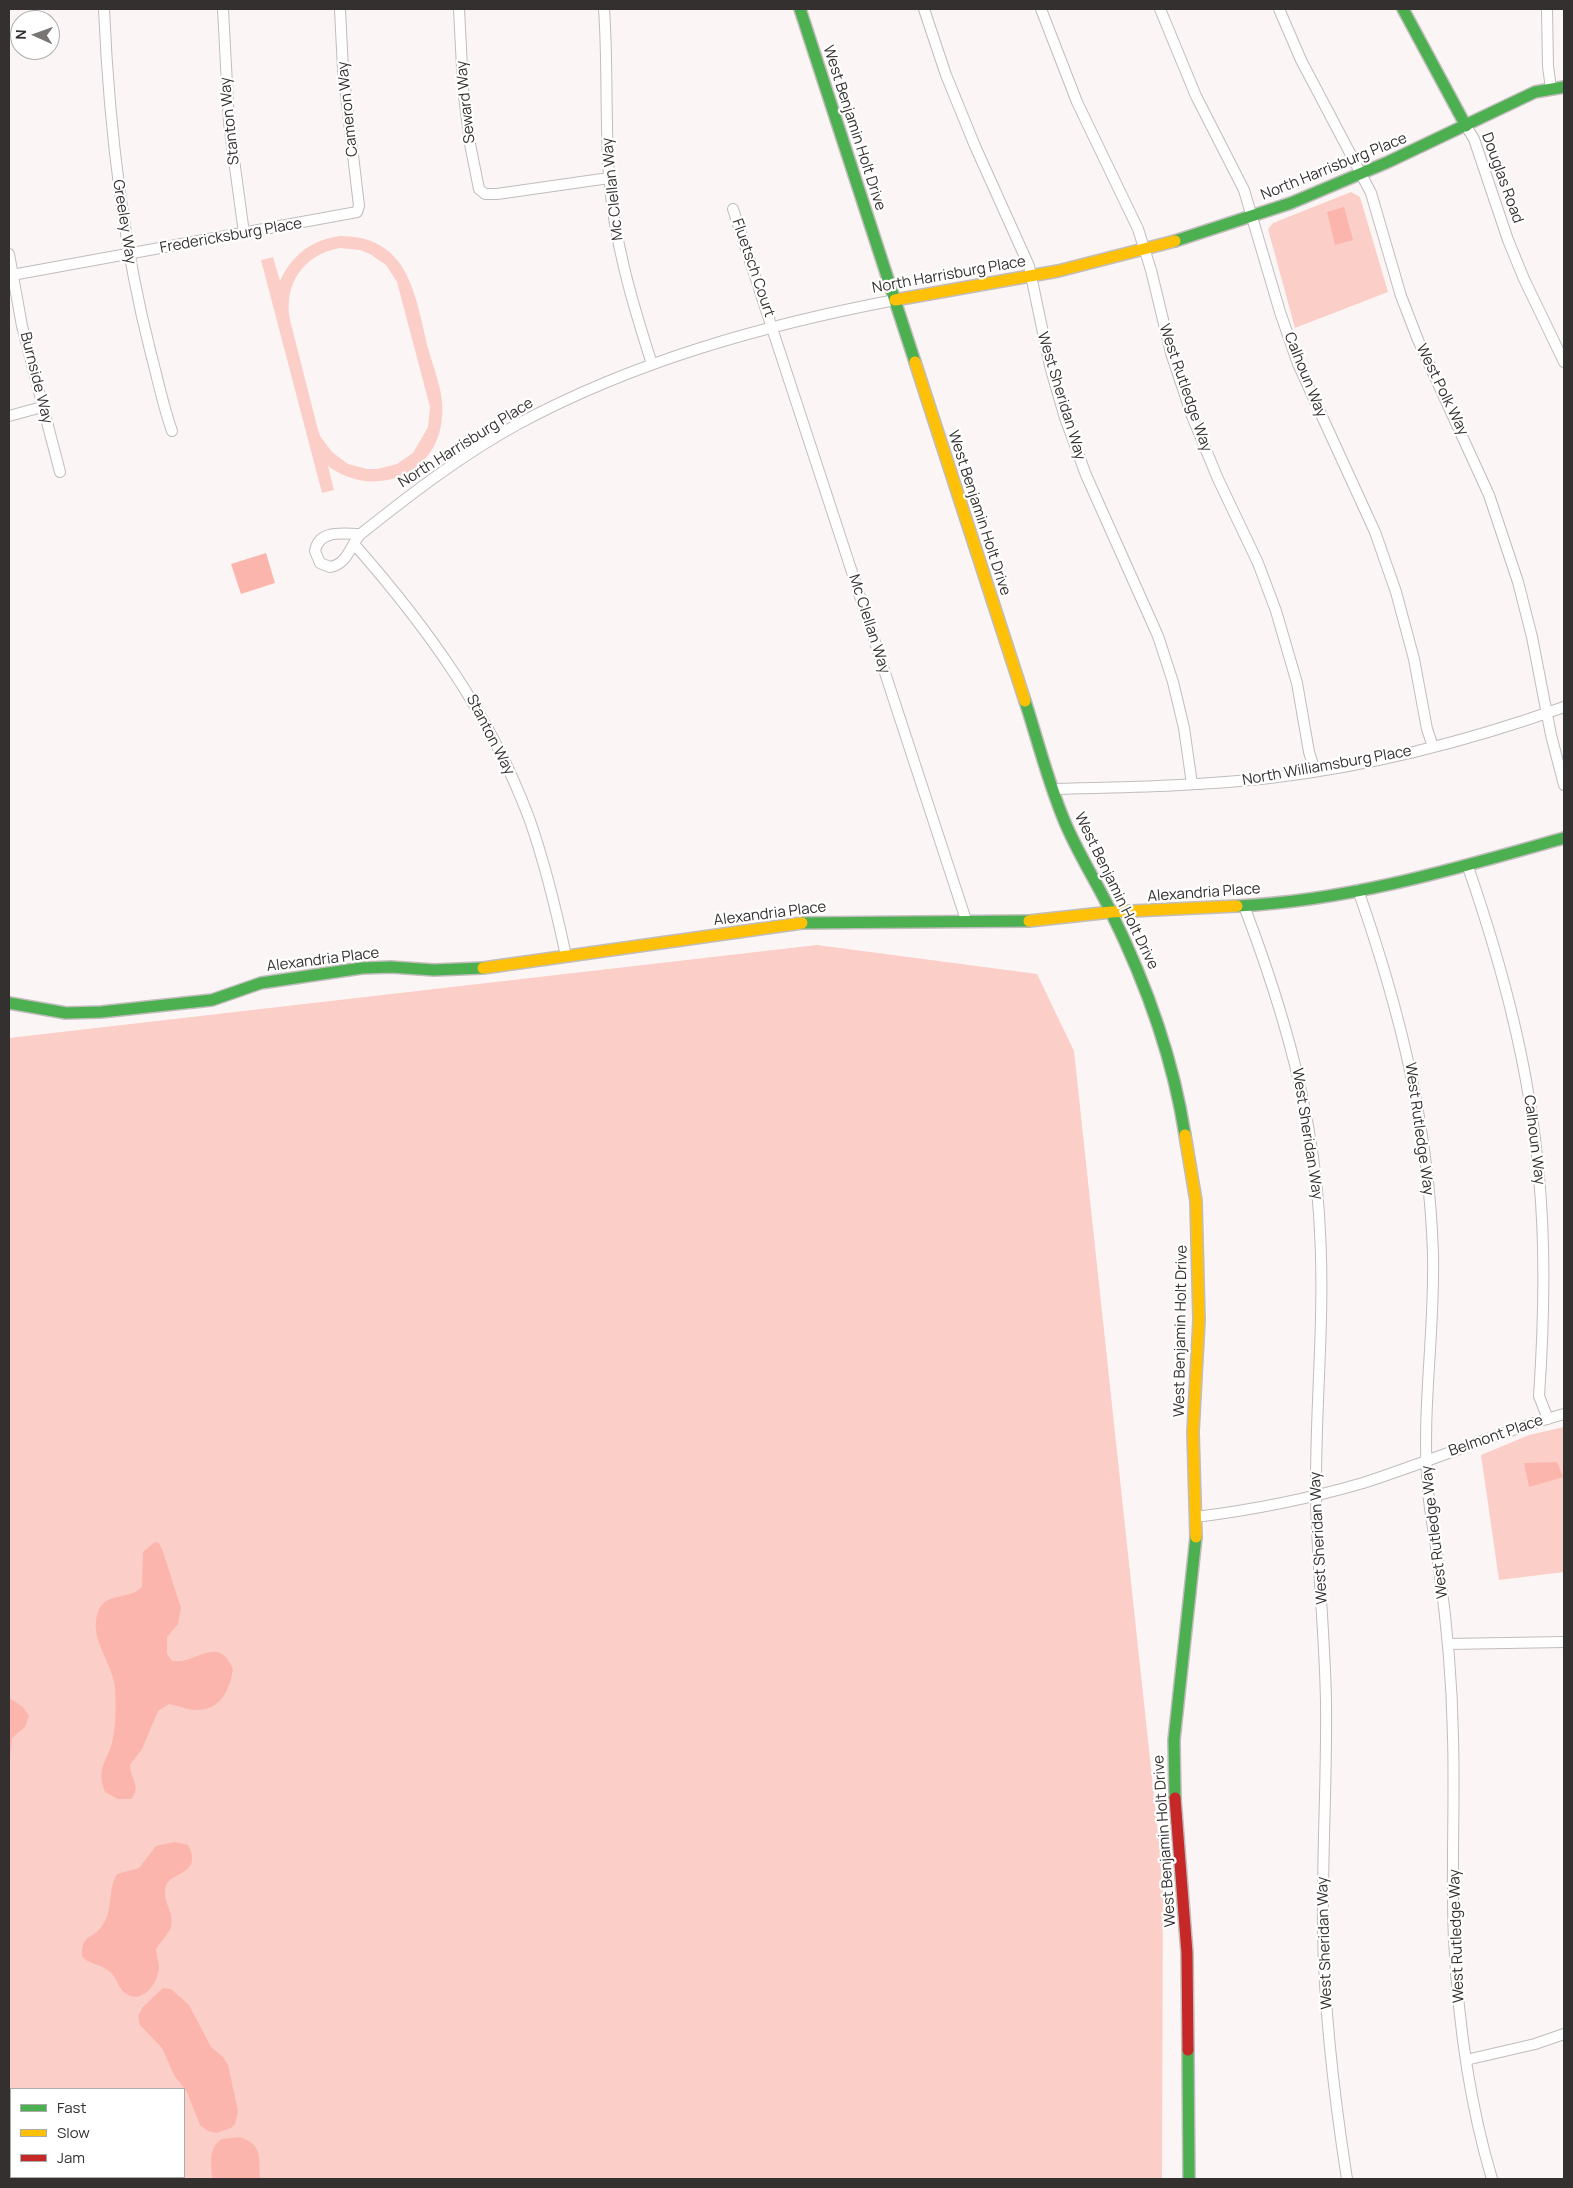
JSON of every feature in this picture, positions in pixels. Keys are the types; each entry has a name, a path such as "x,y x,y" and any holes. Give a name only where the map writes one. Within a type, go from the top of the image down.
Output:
{"street":[{"name":"Greeley Way","path":"104,9 107,82 115,163 129,254 141,314 172,431"},
{"name":"Stanton Way","path":"223,9 229,123 244,233"},
{"name":"Cameron Way","path":"340,9 343,70 359,209"},
{"name":"Seward Way","path":"459,9 463,88 470,144 476,183 482,192 497,194 609,178"},
{"name":"Mc Clellan Way","path":"604,9 609,178 621,257 633,307 652,364"},
{"name":"West Benjamin Holt Drive","path":"800,9 1071,838 1111,912 1136,965 1154,1012 1181,1108 1191,1162 1196,1201 1199,1264 1199,1320 1193,1432 1196,1550 1174,1740 1173,1779 1186,1953 1188,2179"},
{"name":"West Sheridan Way","path":"924,9 971,137 1020,244 1031,276 1041,330 1065,418 1102,514 1146,606 1170,673 1184,728 1192,784"},
{"name":"West Rutledge Way","path":"1041,9 1077,102 1138,229 1171,352 1192,416 1218,479 1258,563 1276,611 1297,683 1309,752 1315,771"},
{"name":"Calhoun Way","path":"1160,9 1196,96 1244,190 1280,312 1298,364 1369,517 1396,592 1414,659 1427,730 1433,747"},
{"name":"West Polk Way","path":"1279,9 1306,68 1371,193 1392,269 1418,340 1471,451 1506,541 1532,637 1564,786"},
{"name":"Douglas Road","path":"1403,9 1438,78 1474,139 1508,240 1524,279 1564,362"},
{"path":"1547,9 1548,66 1551,89"},
{"name":"North Harrisburg Place","path":"360,534 329,534 318,542 315,551 320,562 330,567 340,564 360,534 400,502 516,425 652,364 772,326 894,300 1031,276 1145,250 1253,216 1362,174 1535,92 1564,87"},
{"name":"Fredericksburg Place","path":"12,275 353,213 359,209"},
{"name":"Fluetsch Court","path":"733,209 772,326"},
{"name":"Burnside Way","path":"9,254 42,407 60,472"},
{"name":"Mc Clellan Way","path":"772,326 966,920"},
{"path":"9,416 42,407"},
{"name":"Stanton Way","path":"354,544 417,618 440,649 469,693 500,753 536,839 553,896 566,956"},
{"name":"North Williamsburg Place","path":"1054,789 1192,784 1269,778 1315,771 1433,747 1564,707"},
{"name":"Alexandria Place","path":"9,1003 66,1013 101,1012 203,1002 267,981 362,968 469,969 812,922 1037,921 1111,912 1244,906 1358,890 1468,867 1564,838"},
{"name":"Calhoun Way","path":"1468,867 1499,961 1511,1006 1531,1109 1539,1176 1544,1253 1539,1396 1548,1418"},
{"name":"West Rutledge Way","path":"1358,890 1388,977 1403,1033 1425,1150 1433,1256 1427,1460 1428,1490 1448,1644 1454,1738 1454,1940 1466,2060 1479,2132 1492,2179"},
{"name":"West Sheridan Way","path":"1244,906 1284,1017 1297,1067 1314,1159 1321,1234 1322,1294 1316,1418 1316,1495 1326,1696 1323,1858 1325,1988 1332,2068 1347,2179"},
{"name":"Belmont Place","path":"1196,1517 1274,1505 1362,1483 1564,1414"},
{"path":"1448,1644 1564,1642"},
{"path":"1466,2060 1535,2044 1564,2034"}],"shaded area":[{"path":"1351,192 1360,197 1388,292 1295,328 1268,229 1273,223"},
{"path":"1344,207 1353,240 1335,245 1327,212"},
{"path":"340,236 363,239 381,246 395,257 405,272 413,289 443,409 437,438 428,455 415,468 400,477 382,481 364,481 345,476 328,466 334,490 322,493 261,260 273,257 280,281 297,256 311,245","holes":["340,248 360,250 370,254 386,265 397,282 430,407 428,427 413,453 397,464 377,469 367,469 348,464 332,452 320,436 290,320 290,294 293,283 307,264 327,251"]},
{"path":"266,553 275,583 241,594 231,564"},
{"path":"817,945 1037,974 1074,1051 1163,1880 1162,2179 9,2179 9,1038"},
{"path":"1564,1427 1564,1572 1499,1580 1481,1455 1529,1435"},
{"path":"1557,1462 1563,1477 1529,1487 1524,1463"},
{"path":"155,1542 159,1543 162,1549 181,1608 178,1624 167,1637 167,1654 172,1661 181,1661 206,1653 221,1653 227,1658 233,1669 227,1691 212,1706 194,1710 169,1704 158,1711 142,1749 130,1765 136,1786 134,1795 131,1799 118,1799 105,1792 101,1776 114,1732 115,1688 110,1669 98,1641 96,1622 101,1605 106,1601 131,1594 142,1587 143,1552"},
{"path":"9,1698 23,1707 29,1716 25,1727 12,1738 9,1767"},
{"path":"175,1842 188,1845 192,1855 192,1862 189,1867 169,1881 166,1886 165,1897 172,1922 170,1929 156,1949 159,1966 158,1974 153,1985 145,1994 134,1997 125,1993 109,1971 82,1956 83,1944 106,1920 112,1887 117,1874 139,1868 156,1846"},
{"path":"163,1988 171,1989 189,2005 211,2047 223,2057 228,2065 238,2111 235,2124 231,2128 216,2133 208,2131 200,2125 187,2092 174,2075 162,2048 140,2025 138,2016 143,2007"},
{"path":"239,2137 247,2140 256,2148 259,2158 260,2179 212,2179 211,2157 214,2147 222,2139"}],"traffic: fast":[{"path":"800,9 915,362"},
{"path":"1403,9 1466,126"},
{"path":"1175,241 1291,203 1388,162 1535,92 1564,87"},
{"path":"1025,701 1058,806 1075,844 1123,938 1156,1020 1173,1077 1185,1135"},
{"path":"1237,906 1279,903 1362,890 1484,861 1564,838"},
{"path":"802,923 1029,921"},
{"path":"9,1003 66,1013 101,1012 212,1000 261,983 362,968 391,967 434,970 483,968"},
{"path":"1175,1798 1174,1740 1196,1537"},
{"path":"1188,2050 1189,2179"}],"traffic: slow":[{"path":"895,300 1058,271 1175,241"},
{"path":"915,362 1025,701"},
{"path":"1029,921 1111,912 1237,906"},
{"path":"483,968 802,923"},
{"path":"1185,1135 1196,1201 1199,1320 1193,1432 1196,1537"}],"traffic: jam":[{"path":"1175,1798 1187,1953 1188,2050"}]}
